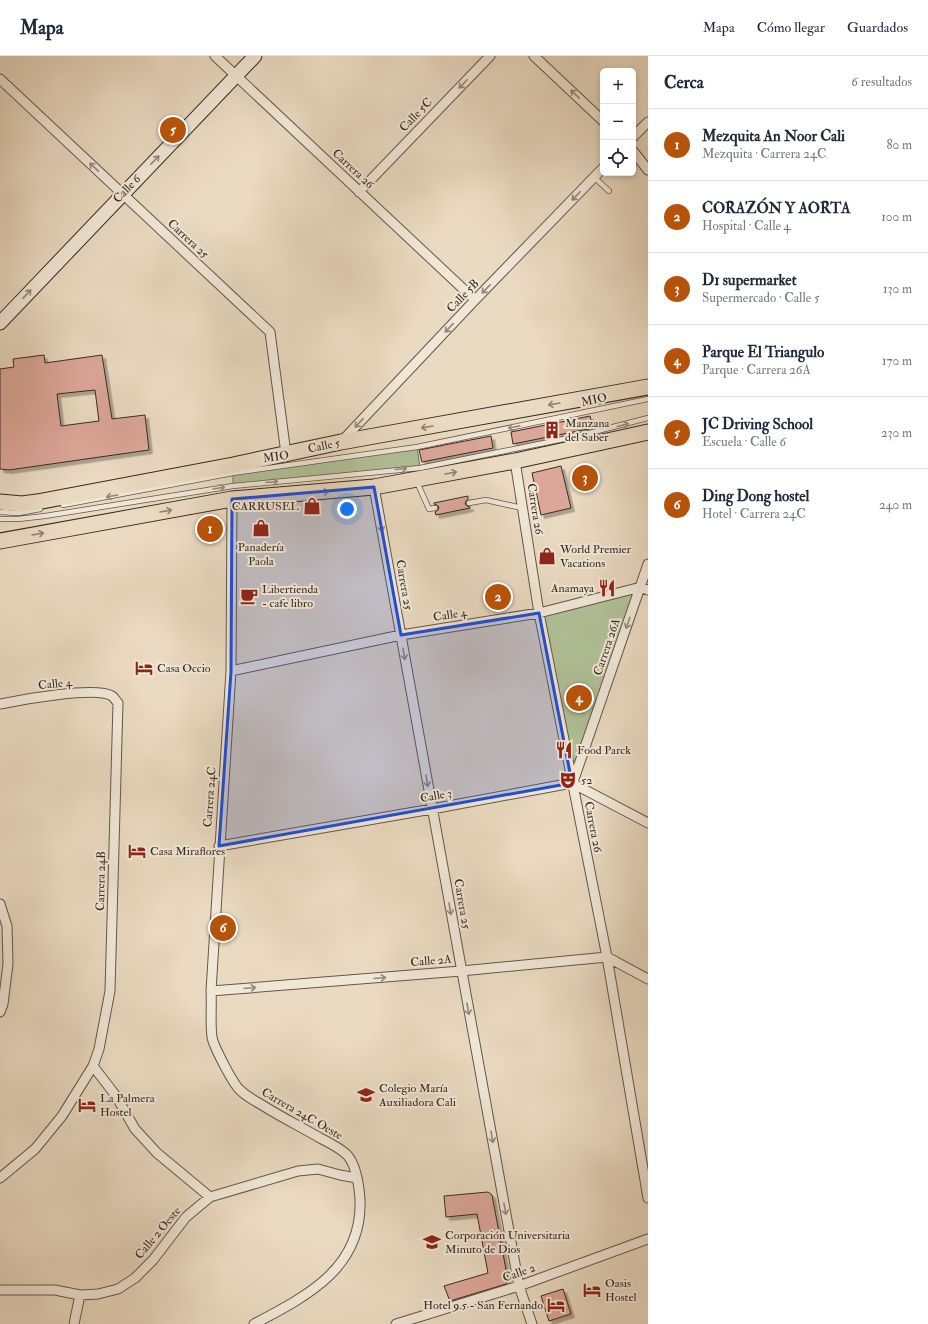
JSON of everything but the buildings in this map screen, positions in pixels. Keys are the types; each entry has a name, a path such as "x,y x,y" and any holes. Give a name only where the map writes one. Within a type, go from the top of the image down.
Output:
{"main road":[{"name":"Calle 6","path":"0,323 255,56"},
{"name":"Calle 5","path":"0,502 22,504 37,502 341,442 648,387"},
{"path":"0,541 232,499 374,487 515,461 648,432"}],"street":[{"name":"Carrera 26","path":"215,56 475,300"},
{"name":"Calle 5C","path":"359,192 490,56"},
{"path":"534,56 600,118"},
{"name":"Carrera 25","path":"0,79 270,332 286,454"},
{"path":"636,134 648,122"},
{"path":"636,155 648,170"},
{"name":"Calle 5B","path":"341,442 475,300 600,171"},
{"name":"Carrera 26","path":"515,461 539,613 607,957 648,1198"},
{"name":"Carrera 25","path":"374,487 519,1286 532,1324"},
{"name":"Carrera 24C","path":"232,499 231,671 211,991 212,1038 228,1072 239,1090"},
{"name":"Carrera 26A","path":"572,783 644,588 648,564"},
{"name":"Calle 4","path":"231,671 401,635 539,613 644,588"},
{"name":"Calle 4","path":"0,704 23,699 68,694 102,692 112,696"},
{"name":"Carrera 24B","path":"0,1178 35,1149 62,1116 93,1066 99,1049 110,991 118,703 112,696"},
{"path":"572,783 648,823"},
{"name":"Calle 3","path":"219,846 572,783"},
{"path":"0,904 7,926 8,964 3,1004 0,1012"},
{"path":"607,957 648,979"},
{"name":"Calle 2A","path":"211,991 462,971 607,957"},
{"path":"93,1066 116,1096 135,1129 157,1153 210,1197"},
{"name":"Carrera 24C Oeste","path":"239,1090 284,1119 333,1145 348,1156 356,1172 359,1187 360,1206 358,1231 348,1254 331,1275 311,1292 293,1304 254,1324"},
{"name":"Calle 2 Oeste","path":"0,1290 55,1290 80,1295 98,1294 118,1289 136,1278 153,1260 186,1217 210,1197 298,1171 318,1169 357,1178"},
{"name":"Calle 2","path":"396,1324 519,1286 648,1239"},
{"path":"74,1324 80,1295"}],"lane":[{"path":"594,178 609,192"},
{"name":"MIO","path":"59,506 233,473 416,446 648,399"},
{"name":"MIO","path":"0,519 45,516 233,486 420,468 515,450 587,434 648,418"},
{"path":"416,479 429,509 435,508"},
{"path":"469,503 486,500 522,508"},
{"path":"0,512 18,513 44,508"}],"highlighted area":[{"path":"374,487 401,635 539,613 572,783 219,846 231,671 232,499"}],"green space":[{"path":"417,447 420,468 233,486 233,473"},
{"path":"641,587 572,783 539,613"}],"place":[{"name":"JC Driving School","path":"173,130"},
{"name":"Manzana del Saber","path":"552,430"},
{"name":"D1 supermarket","path":"585,478"},
{"name":"CARRUSEL","path":"312,506"},
{"name":"Panadería Paola","path":"261,528"},
{"name":"Mezquita An Noor Cali","path":"210,529"},
{"name":"World Premier Vacations","path":"547,556"},
{"name":"Anamaya","path":"607,588"},
{"name":"Libertienda - cafe libro","path":"249,596"},
{"name":"CORAZÓN Y AORTA","path":"498,597"},
{"name":"Casa Occio","path":"144,668"},
{"name":"Parque El Triangulo","path":"579,698"},
{"name":"Food Parck","path":"564,750"},
{"name":"52","path":"568,780"},
{"name":"Casa Miraflores","path":"137,851"},
{"name":"Ding Dong hostel","path":"223,928"},
{"name":"Colegio María Auxiliadora Cali","path":"366,1095"},
{"name":"La Palmera Hostel","path":"87,1105"},
{"name":"Corporación Universitaria Minuto de Dios","path":"432,1242"},
{"name":"Oasis Hostel","path":"592,1290"},
{"name":"Hotel 9.5 - San Fernando","path":"556,1305"}]}
